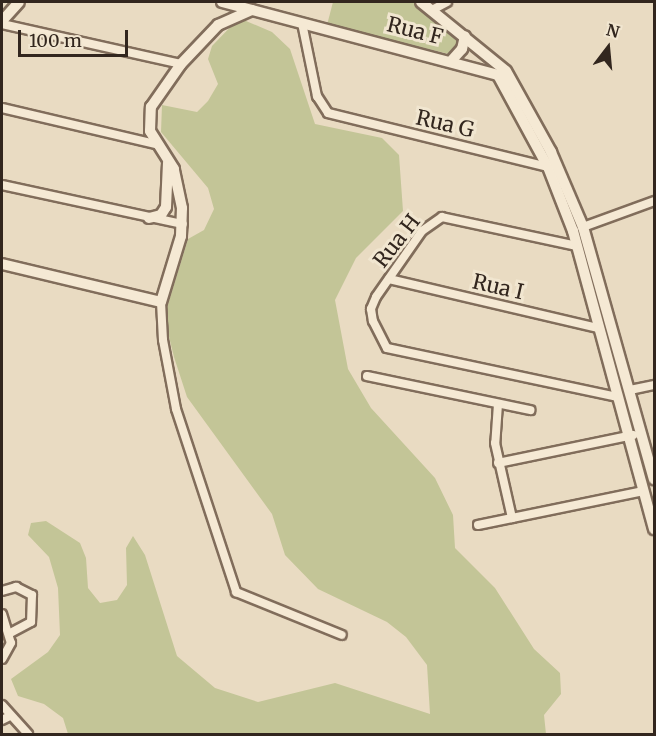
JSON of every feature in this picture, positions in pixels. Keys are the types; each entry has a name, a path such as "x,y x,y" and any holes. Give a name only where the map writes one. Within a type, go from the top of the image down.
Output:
{"street":[{"path":"18,2 5,15 181,64"},
{"path":"216,2 221,8 218,25"},
{"name":"Rua F","path":"222,2 452,60 498,75 548,167"},
{"path":"421,2 506,71 517,86 551,152 583,227 653,475"},
{"path":"432,10 447,2"},
{"path":"252,10 218,25 181,64 151,107 150,130 156,144 168,159 181,195 183,224 160,303 163,340 176,409 236,592 342,635"},
{"name":"Rua G","path":"302,23 317,96 335,117 548,167"},
{"path":"452,60 462,49 465,36"},
{"path":"2,108 156,144"},
{"path":"149,218 161,215 166,207 168,159"},
{"path":"548,167 577,246 654,530"},
{"path":"2,185 183,224"},
{"path":"583,227 654,201"},
{"name":"Rua H","path":"577,246 441,217 422,231 371,309 380,339 387,348 617,397"},
{"path":"2,264 160,303"},
{"name":"Rua I","path":"389,279 598,328"},
{"path":"367,376 530,410"},
{"path":"630,390 654,385"},
{"path":"498,404 494,431 498,464 512,518"},
{"path":"498,464 642,433"},
{"path":"478,525 644,491"},
{"path":"2,591 16,587 32,595 31,621 10,633"},
{"path":"2,614 10,633 11,643 2,659"},
{"path":"2,705 28,735"},
{"path":"2,720 10,716"}],"green space":[{"path":"333,2 415,2 458,36 460,44 449,54 327,25"},
{"path":"239,18 272,32 290,49 315,124 382,138 399,155 403,211 356,258 335,300 348,369 371,408 435,478 453,515 455,548 495,588 534,649 560,673 561,694 544,715 546,734 68,734 63,718 44,704 18,696 11,679 48,652 60,635 58,588 49,557 28,535 31,523 46,521 80,543 86,558 88,588 100,603 117,600 127,585 126,548 133,536 145,555 177,656 215,688 258,702 335,683 430,714 427,665 406,637 387,622 318,589 285,555 272,514 187,397 174,357 164,317 188,239 204,230 214,209 208,188 161,132 162,105 197,112 208,101 218,84 208,59 212,46"}]}
